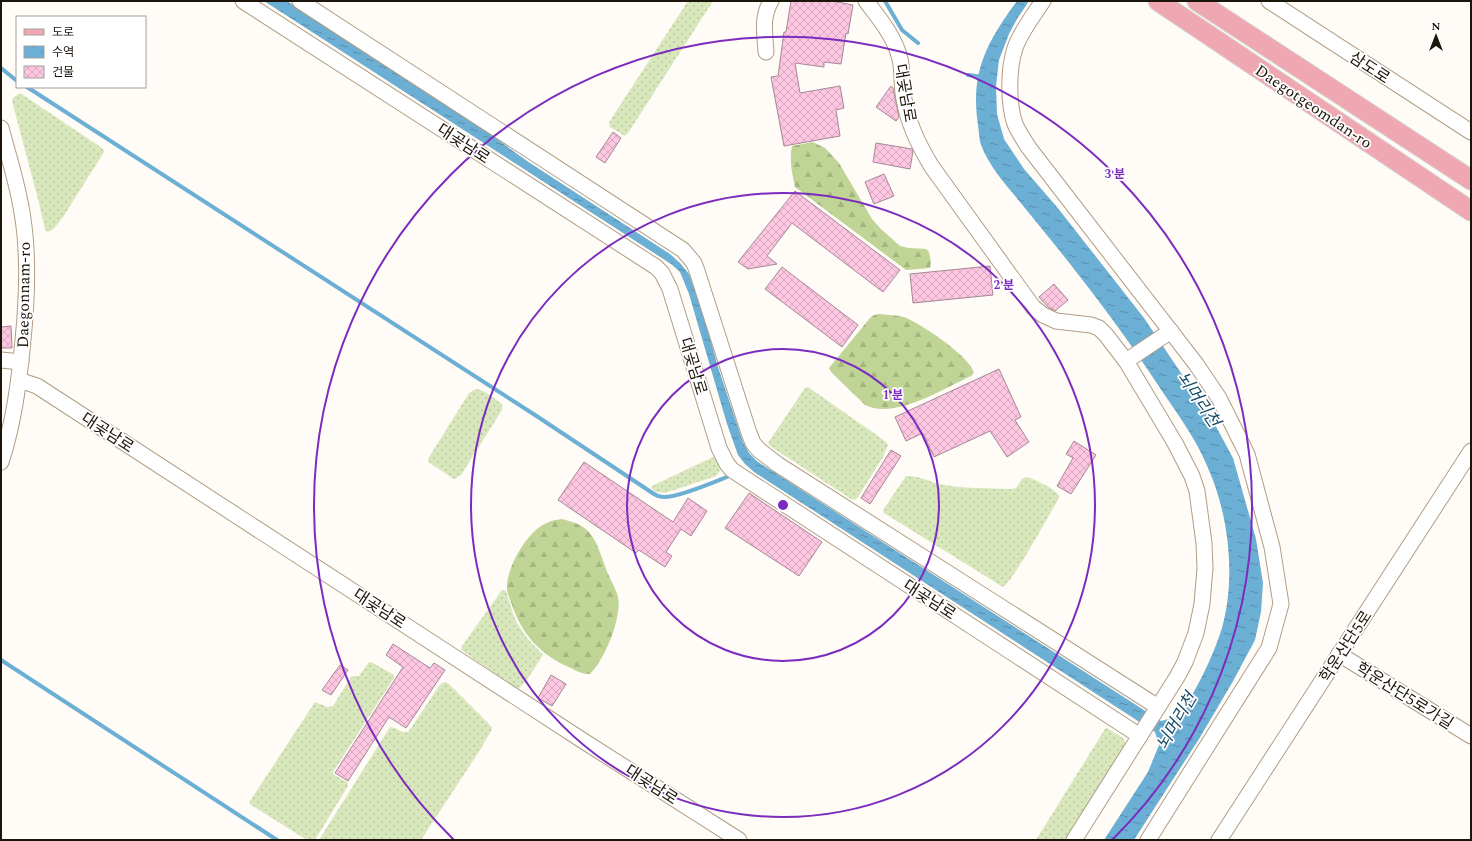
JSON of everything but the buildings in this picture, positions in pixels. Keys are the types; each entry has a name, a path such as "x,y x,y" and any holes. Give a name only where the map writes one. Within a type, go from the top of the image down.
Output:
{"main road":[{"name":"Daegotgeomdan-ro","path":"1158,1 1471,211"},
{"name":"Daegotgeomdan-ro","path":"1197,1 1471,180"}],"street":[{"name":"대곶남로","path":"243,1 656,267 662,273 670,289 719,448 727,464 732,470 1140,736"},
{"name":"대곶남로","path":"300,1 683,250 694,262 753,443 766,456 1158,707"},
{"path":"766,52 764,22 766,9 771,1"},
{"name":"대곶남로","path":"866,1 879,17 889,33 900,58 904,99 910,126 919,147 945,187 1033,307 1043,315 1056,321 1091,325 1099,328 1106,335 1126,361 1175,443 1192,476 1197,491 1204,543 1204,584 1198,626 1185,662 1074,840"},
{"path":"1043,1 1022,34 1015,49 1010,75 1010,93 1015,124 1020,135 1029,148 1171,331 1219,398 1247,454 1272,547 1281,604 1269,648 1148,840"},
{"name":"삼도로","path":"1270,1 1471,132"},
{"name":"Daegonnam-ro","path":"1,128 16,180 23,219 27,272 25,319 19,380 7,442 1,462"},
{"path":"1126,361 1171,331"},
{"path":"1,360 21,362"},
{"name":"대곶남로","path":"19,380 37,386 585,742 739,840"},
{"name":"학운산단5로","path":"1219,840 1471,451"},
{"name":"학운산단5로가길","path":"1339,654 1471,736"}],"green space":[{"path":"688,1 713,1 625,136 610,127 609,123"},
{"path":"20,93 99,146 104,152 63,217 54,228 47,232 12,101 13,98"},
{"path":"813,142 825,148 839,163 872,219 881,229 900,246 926,249 929,252 931,262 930,268 906,270 795,187 791,161 792,146"},
{"path":"879,314 904,317 921,326 955,350 971,366 974,373 971,376 933,395 904,406 890,409 877,409 865,405 831,372 829,368 870,318"},
{"path":"808,387 885,441 888,445 883,457 855,500 851,499 770,446 768,443 805,388"},
{"path":"476,389 486,392 502,404 502,410 461,475 455,479 430,463 428,459 469,393"},
{"path":"713,457 717,461 720,471 716,476 665,493 656,492 651,488 652,486"},
{"path":"906,476 914,476 939,484 957,487 1012,489 1016,488 1022,479 1026,477 1044,484 1059,495 1058,500 1022,561 1008,583 1003,587 884,513 883,510"},
{"path":"562,519 580,526 587,530 591,535 595,541 618,597 619,606 615,627 607,649 590,674 580,672 564,665 546,654 538,647 520,624 507,590 508,578 514,561 527,540 544,524"},
{"path":"502,590 506,591 517,623 527,638 543,655 526,681 519,688 514,687 461,650 462,646"},
{"path":"369,662 394,675 394,678 333,772 333,774 348,783 348,786 315,840 307,840 250,804 250,801 315,702 328,707 333,706 351,677 359,676"},
{"path":"446,682 492,728 480,750 421,840 319,840 390,727 404,732 409,731 439,686"},
{"path":"1107,728 1125,740 1125,744 1092,799 1066,840 1036,840 1105,729"}],"water":[{"name":"뇌머리천","path":"264,1 287,1 490,134 527,161 670,254 689,274 701,305 718,367 743,442 749,453 758,462 1161,721 1179,716 1204,674 1222,628 1229,589 1228,547 1225,526 1215,486 1204,458 1187,429 1099,301 998,175 984,153 981,145 976,106 976,89 983,58 997,30 1017,1 1029,1 1009,34 999,60 996,86 997,114 1004,139 1024,169 1057,207 1144,318 1212,419 1233,458 1256,539 1263,583 1261,612 1255,640 1199,739 1134,840 1104,840 1148,772 1159,745 1155,732 754,472 745,464 738,455 727,424 689,294 680,272 671,264"}],"waterway":[{"path":"885,1 902,30 918,43"},
{"path":"1,68 16,80"},
{"path":"968,75 983,77"},
{"path":"29,88 535,415 659,497 669,497 695,490 727,477"},
{"path":"1,660 277,840"}]}
